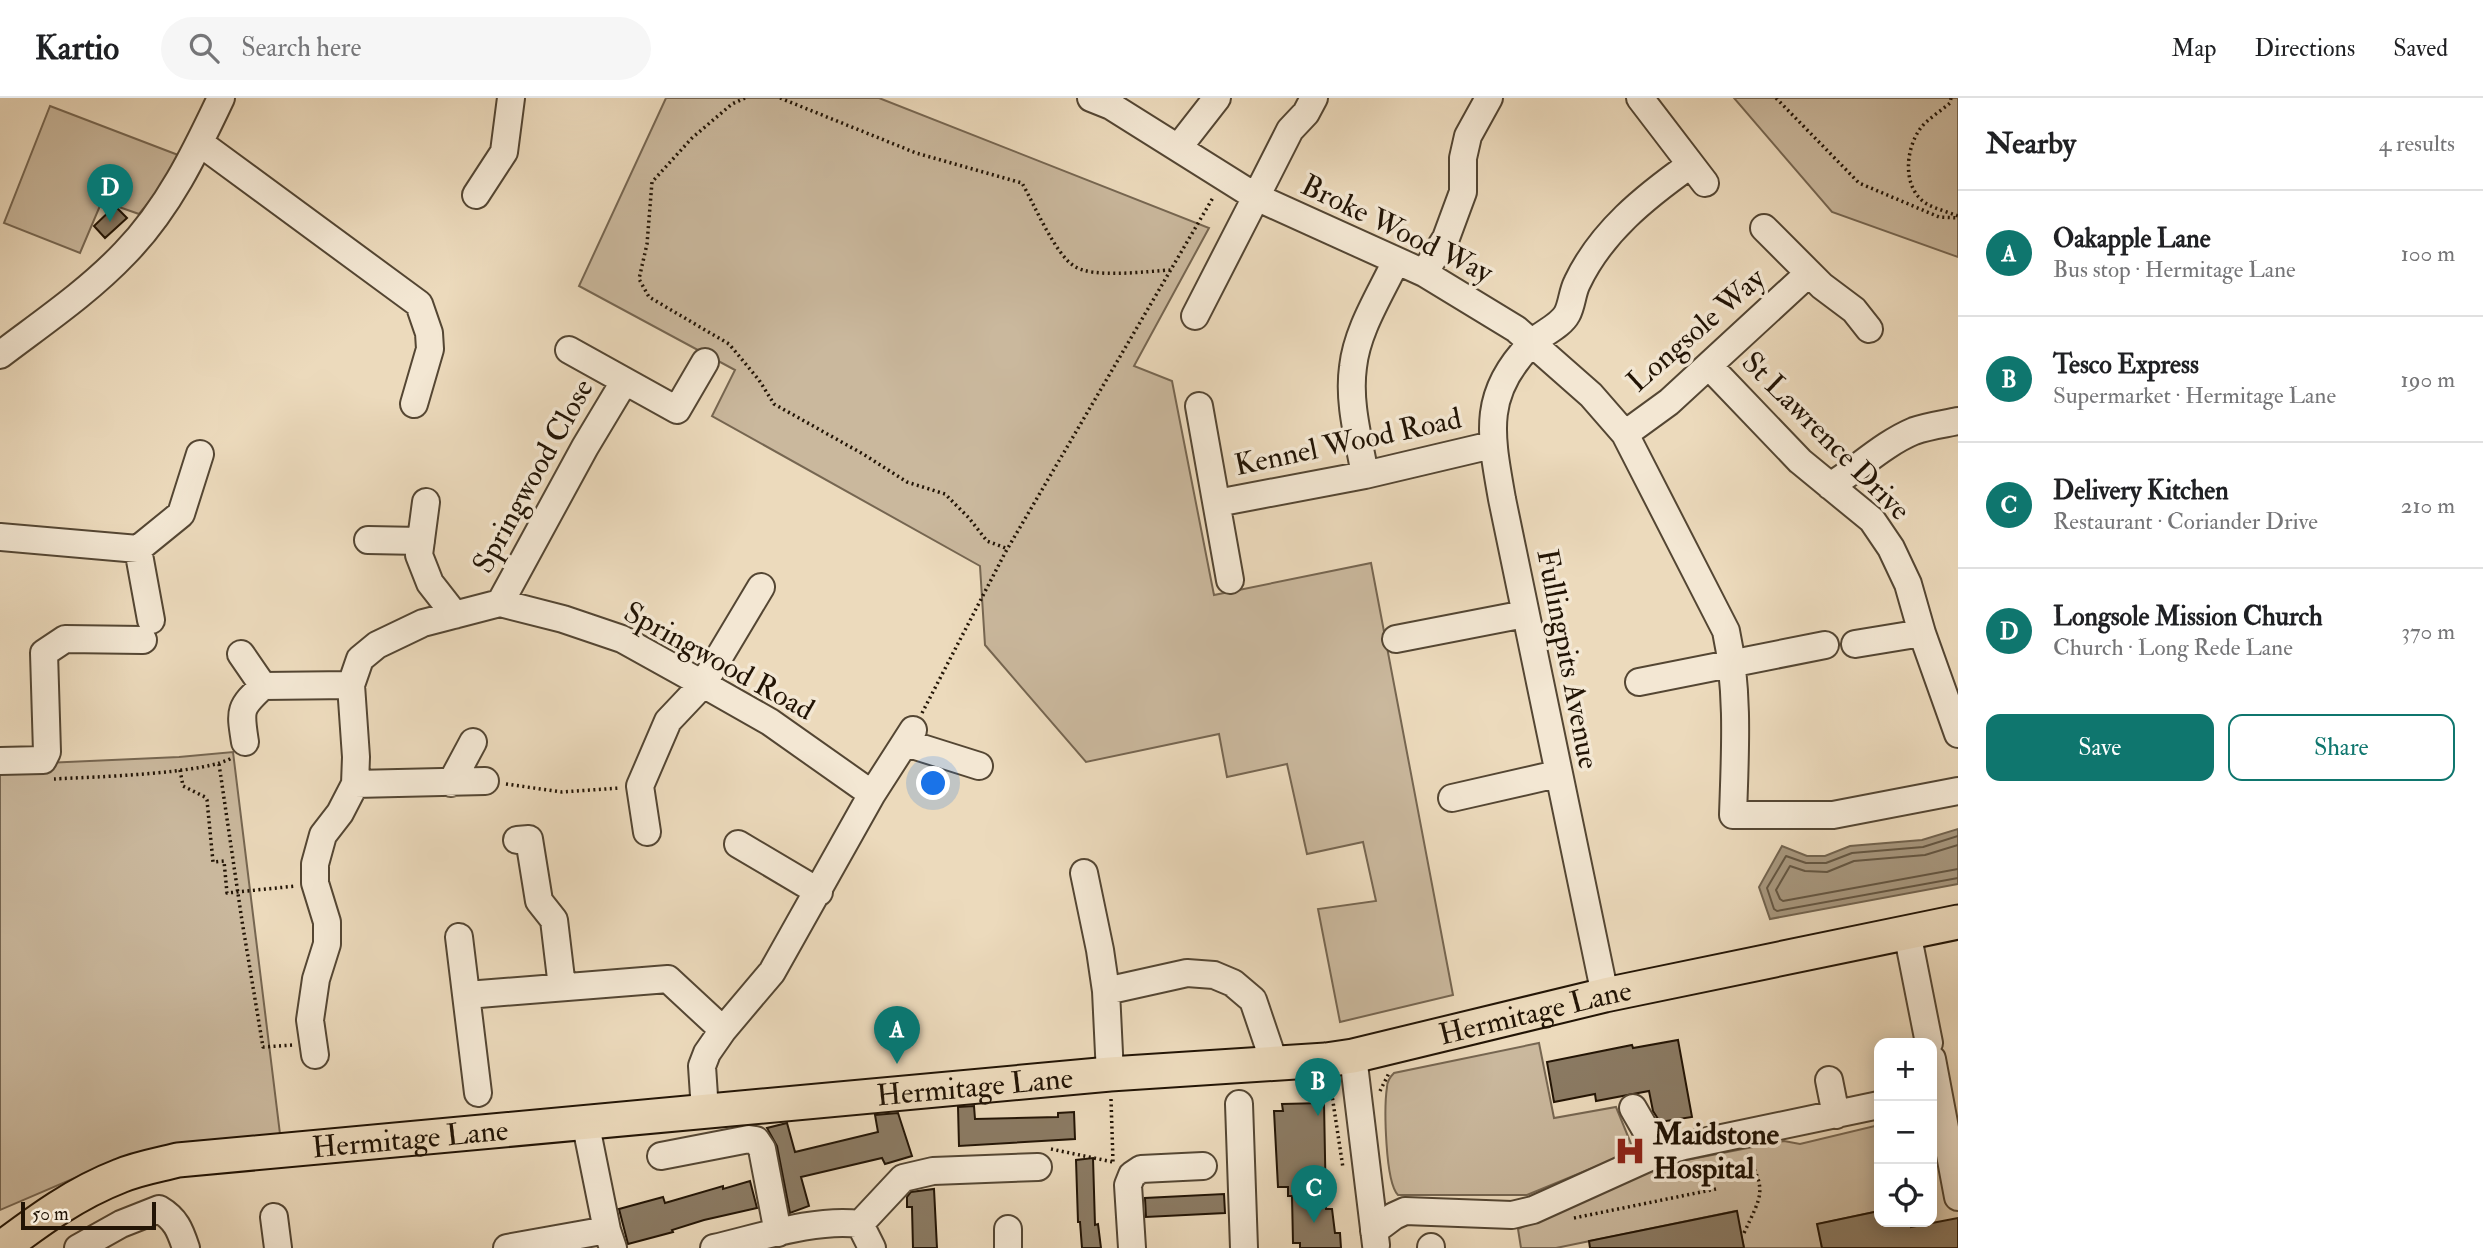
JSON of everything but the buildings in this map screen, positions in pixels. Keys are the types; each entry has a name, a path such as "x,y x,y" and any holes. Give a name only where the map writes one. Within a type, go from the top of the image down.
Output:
{"main road":[{"name":"Hermitage Lane","path":"2,1248 50,1212 83,1193 120,1176 178,1160 1110,1074 1275,1065 1339,1058 1605,995 1958,922"}],"street":[{"path":"0,355 76,296 125,253 164,206 200,143 221,98"},
{"path":"476,195 504,152 511,98"},
{"name":"Broke Wood Way","path":"1091,98 1111,106 1261,200 1424,273 1516,329 1591,395 1625,434 1726,631 1733,663 1736,730 1733,815 1833,816 1958,791"},
{"path":"1178,148 1217,98"},
{"path":"1195,316 1261,200 1290,130 1306,113 1314,98"},
{"path":"1424,273 1446,238 1463,192 1463,158 1468,136 1489,98"},
{"name":"Fullingpits Avenue","path":"1605,995 1525,614 1492,446 1491,417 1499,390 1513,365 1531,344 1566,316 1576,285 1601,243 1649,194 1698,174 1640,98"},
{"path":"200,143 419,304 429,332 430,349 414,404"},
{"path":"1764,228 1809,273 1854,310 1869,329"},
{"path":"1366,475 1352,397 1352,368 1358,341 1396,261"},
{"name":"Longsole Way","path":"1625,434 1669,402 1809,273"},
{"path":"569,349 677,410 705,362"},
{"name":"St Lawrence Drive","path":"1709,366 1800,461 1872,520 1891,548 1908,584 1922,633 1958,734"},
{"name":"Springwood Close","path":"500,603 585,447 624,382"},
{"path":"1199,406 1230,580"},
{"path":"1830,486 1905,436 1958,421"},
{"name":"Kennel Wood Road","path":"1217,503 1366,475 1492,446"},
{"path":"0,537 138,549 181,514 200,454"},
{"path":"426,502 419,555 430,583 454,615"},
{"path":"368,540 421,541"},
{"path":"0,761 43,760 47,752 44,653 65,639 147,630 138,549"},
{"path":"647,832 640,786 668,721 703,684 761,587"},
{"name":"Springwood Road","path":"315,1049 310,1020 316,979 327,944 327,922 316,883 315,864 323,835 340,813 355,784 351,685 360,659 377,645 423,624 500,603 563,619 622,639 703,684 770,722 872,794"},
{"path":"1396,639 1525,614"},
{"path":"1855,644 1922,633"},
{"path":"1639,682 1825,645"},
{"path":"241,654 263,685"},
{"path":"245,742 241,718 244,703 263,685 351,685"},
{"path":"705,1111 702,1066 707,1053 772,972 872,794 909,737 979,766"},
{"path":"451,783 473,742"},
{"path":"1452,797 1557,774"},
{"path":"355,784 485,781"},
{"path":"517,840 529,839 538,901 554,920 562,987"},
{"path":"737,844 819,892"},
{"path":"1084,873 1106,991 1110,1074"},
{"path":"1907,932 1928,1038"},
{"path":"459,937 478,1093"},
{"path":"1106,991 1187,972 1214,975 1233,983 1253,1000 1275,1065"},
{"path":"467,995 668,979 723,1030"},
{"path":"1339,1058 1376,1239"},
{"path":"1937,1074 1943,1093 1958,1197"},
{"path":"1829,1080 1836,1115"},
{"path":"1239,1104 1244,1248"},
{"path":"1376,1239 1394,1216 1405,1211 1512,1215 1533,1210 1659,1153 1874,1106"},
{"path":"1633,1108 1659,1153"},
{"path":"507,1248 610,1239 585,1121"},
{"path":"661,1156 749,1139 757,1140 762,1149 778,1233"},
{"path":"1132,1248 1128,1185 1122,1168 1203,1166"},
{"path":"860,1224 903,1178 933,1171 1038,1167"},
{"path":"78,1248 121,1224 159,1209 171,1216 179,1227 186,1248"},
{"path":"274,1217 278,1248"},
{"path":"714,1248 820,1225 846,1222 860,1224"},
{"path":"860,1224 872,1248"}],"path":[{"path":"745,98 732,104 692,138 652,182 647,244 639,279 649,297 729,344 759,380 774,404 907,482 945,494 987,541 1006,551"},
{"path":"780,98 916,153 1022,183 1055,244 1074,267 1104,274 1171,270"},
{"path":"1776,98 1858,183 1939,217 1958,217"},
{"path":"1951,98 1950,103 1921,128 1913,145 1908,171 1912,190 1925,203 1958,217"},
{"path":"909,737 1006,551 1225,178"},
{"path":"43,780 180,770 219,764 238,753 245,742"},
{"path":"219,764 263,1046 315,1049"},
{"path":"180,770 183,786 207,800 214,862 224,861 227,894 281,888"},
{"path":"485,781 562,792 640,786"},
{"path":"1336,1118 1339,1058"},
{"path":"1038,1167 1051,1148 1122,1168 1110,1074"},
{"path":"1743,1150 1757,1174 1760,1187 1760,1198 1744,1233"},
{"path":"1571,1218 1716,1189"}],"shaded area":[{"path":"666,98 879,98 1209,228 1134,366 1172,381 1214,595 1371,563 1453,995 1340,1022 1318,909 1376,901 1363,842 1307,854 1287,764 1227,777 1219,734 1086,762 985,645 980,566 712,416 735,370 579,286"},
{"path":"1734,98 1958,98 1958,257 1832,212"},
{"path":"50,106 186,158 139,214 102,201 80,253 4,223"},
{"path":"233,752 280,1134 112,1162 0,1210 0,765"},
{"path":"1539,1043 1554,1118 1616,1107 1634,1151 1527,1195 1398,1195 1390,1175 1386,1144 1386,1097 1389,1079 1394,1073"},
{"path":"1874,1126 1874,1212 1818,1224 1822,1248 1744,1248 1736,1211 1556,1248 1521,1248 1518,1229 1661,1165 1784,1141 1800,1144"}],"water":[{"path":"1958,829 1958,884 1770,919 1759,887 1782,846 1807,856 1825,856 1850,846 1922,840"}],"place":[{"name":"Longsole Mission Church","path":"110,222"},
{"name":"Oakapple Lane","path":"897,1064"},
{"name":"Tesco Express","path":"1318,1116"},
{"name":"Maidstone Hospital","path":"1630,1151"},
{"name":"Delivery Kitchen","path":"1314,1223"}]}
